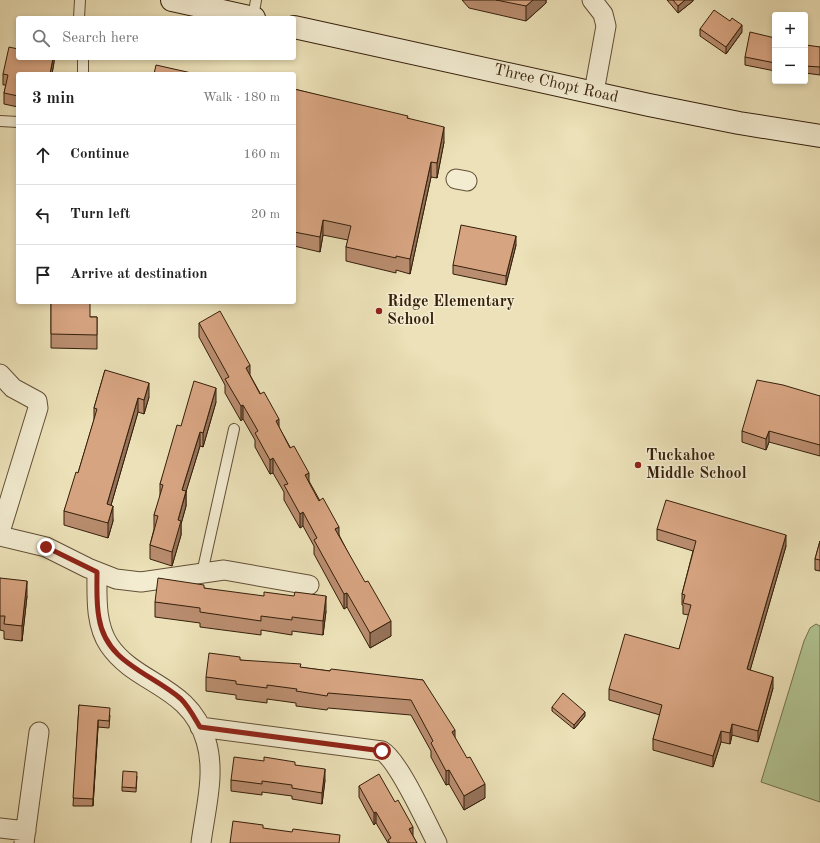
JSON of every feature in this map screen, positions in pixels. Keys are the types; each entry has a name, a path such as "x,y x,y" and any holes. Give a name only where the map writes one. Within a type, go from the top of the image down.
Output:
{"main road":[{"path":"172,0 245,16"},
{"name":"Three Chopt Road","path":"296,26 739,123 820,136"}],"street":[{"path":"592,0 603,14 606,26 594,92"},
{"path":"0,374 13,388 36,401 38,408 0,532"},
{"path":"0,536 46,547 97,572 116,579 141,582 224,570 309,585"},
{"path":"97,572 99,619 108,645 128,664 180,699 189,708 206,741 209,757 209,786 200,843"},
{"path":"200,727 382,751 388,755 398,771 438,843"},
{"path":"0,828 25,837 39,732"}],"lane":[{"path":"79,16 80,0"},
{"path":"254,16 256,0"},
{"path":"83,60 83,72"},
{"path":"0,120 16,122"},
{"path":"202,573 234,429"}],"green space":[{"path":"816,624 820,626 820,802 761,782 804,641 810,628"}],"building":[{"path":"496,0 533,0 526,6"},
{"path":"673,0 685,0 678,6"},
{"path":"714,10 730,21 732,18 742,25 726,47 700,29"},
{"path":"750,32 772,37 772,62 745,57"},
{"path":"808,45 820,47 820,67 808,66"},
{"path":"9,47 16,49 16,60 53,60 50,72 16,72 16,96 4,93 8,75 3,74"},
{"path":"156,65 187,72 154,72"},
{"path":"296,89 408,116 407,118 444,127 437,163 431,162 410,259 396,256 396,258 346,247 351,226 323,220 320,237 296,232"},
{"path":"461,225 516,236 506,276 453,265"},
{"path":"51,304 90,304 90,317 97,317 97,335 51,334"},
{"path":"220,311 250,365 246,368 260,394 264,392 279,419 276,421 290,448 294,446 309,473 305,475 319,501 323,498 339,527 335,529 365,582 368,581 391,621 370,633 347,593 344,594 314,540 317,538 303,512 300,514 284,485 288,484 273,458 270,460 255,433 258,431 243,405 241,406 225,379 229,377 199,323"},
{"path":"105,370 149,383 144,400 138,398 107,504 113,506 108,523 64,511 76,472 78,473 97,409 94,408"},
{"path":"757,380 783,385 820,396 820,445 769,431 766,439 742,431"},
{"path":"194,381 216,388 203,433 200,432 182,490 186,491 178,520 181,521 172,552 150,545 158,516 154,515 163,485 160,484 177,425 181,426"},
{"path":"666,500 786,535 747,669 773,677 758,731 732,724 730,733 721,731 713,756 653,739 662,705 609,689 625,634 679,649 691,605 683,603 685,595 682,594 696,541 657,529"},
{"path":"820,541 820,560 815,559"},
{"path":"0,578 27,581 22,626 4,624 5,616 0,616"},
{"path":"158,578 204,585 204,588 264,596 264,592 294,596 295,592 326,596 323,621 292,617 292,620 261,616 261,621 200,612 200,608 155,602"},
{"path":"209,653 240,657 240,660 301,664 300,667 330,671 331,669 423,680 455,730 452,732 467,758 470,757 485,784 464,796 449,770 446,771 431,743 433,741 411,700 328,693 327,696 296,691 297,689 267,685 267,688 236,684 236,681 206,677"},
{"path":"563,693 585,712 574,725 552,707"},
{"path":"79,705 110,708 109,721 98,720 93,799 73,798"},
{"path":"234,757 264,761 264,757 295,762 295,765 325,769 322,793 292,788 292,785 262,781 262,784 231,780"},
{"path":"123,771 137,772 136,788 122,787"},
{"path":"379,774 395,802 398,800 413,827 409,829 417,843 390,843 388,840 391,838 376,812 374,813 359,786"},
{"path":"233,821 263,825 263,828 292,832 293,829 340,835 339,843 230,843"}],"place":[{"name":"Ridge Elementary School","path":"379,311"},
{"name":"Tuckahoe Middle School","path":"638,465"}],"route":[{"path":"46,547 97,572 97,602 99,619 108,645 128,664 180,699 189,708 200,727 372,748 382,751"}]}
